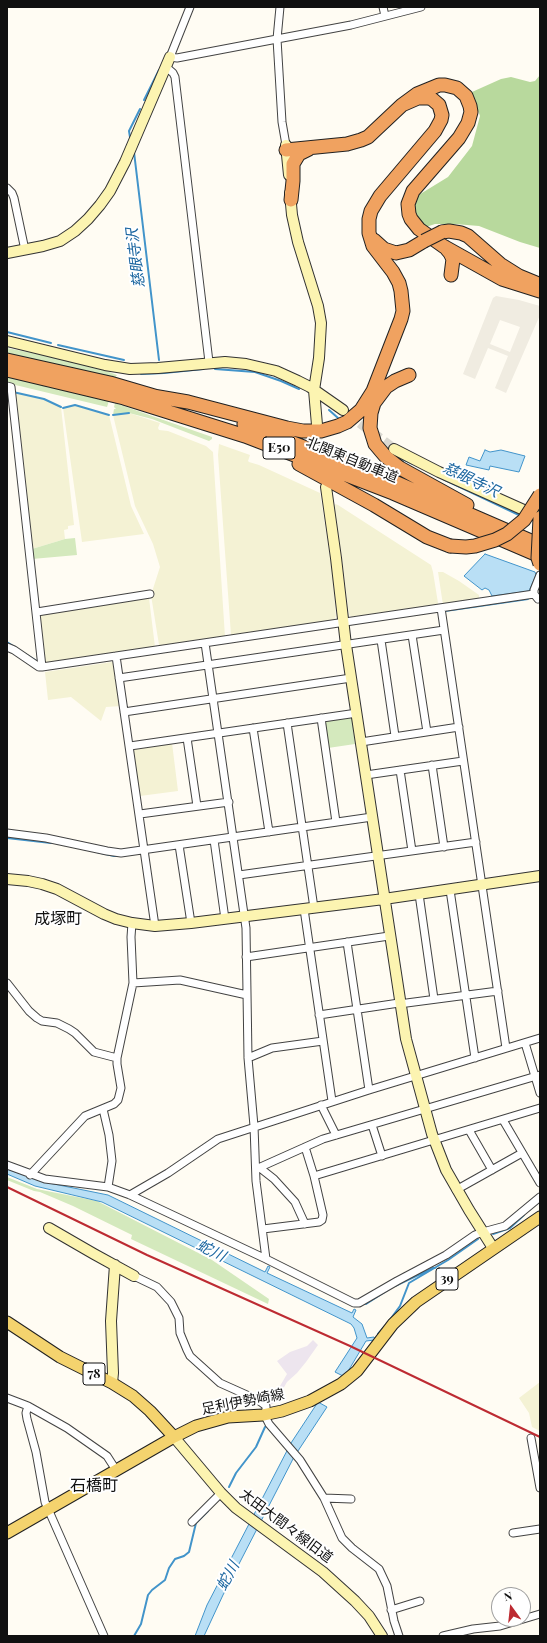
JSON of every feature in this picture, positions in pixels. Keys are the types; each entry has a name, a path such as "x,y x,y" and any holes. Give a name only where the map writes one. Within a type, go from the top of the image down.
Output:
{"highway":[{"path":"286,147 314,147 347,144 361,140 368,137 402,105 425,90 432,87 445,85 452,86 466,96 470,106 470,118 465,129 413,191 408,204 409,214 414,224 419,229 443,246 502,279 540,291"},
{"path":"153,396 188,402 303,431 330,429 347,422 361,410 373,390 401,319 402,311 402,291 399,283 393,272 373,246 368,225 371,211 380,196 435,131 441,120 441,110 432,99 418,98 402,105"},
{"path":"291,200 293,181 292,170 295,159 303,151 314,147"},
{"path":"368,225 374,240 379,246 389,252 402,252 449,230 461,233 468,236 491,258 509,270 540,284"},
{"path":"443,246 450,253 453,259 451,275"},
{"name":"北関東自動車道","path":"7,360 110,383 273,435 397,483 540,544"},
{"name":"北関東自動車道","path":"7,370 124,398 221,428 308,459 393,493 540,556"},
{"path":"409,375 386,387 374,403 371,413 370,428 372,438 378,449 392,462 416,477 460,502 521,531 540,544"},
{"path":"221,428 234,437 273,452 311,470 374,505 427,537 450,546 475,546 495,540 507,534 524,520 540,495"},
{"path":"540,518 538,558 540,564"}],"main road":[{"name":"足利伊勢崎線","path":"7,1533 174,1437 196,1426 218,1419 266,1414 292,1408 341,1384 363,1364 393,1324 407,1309 425,1294 540,1218"},
{"name":"78","path":"7,1322 60,1357 112,1383 133,1396 174,1437"}],"street":[{"path":"7,254 60,242 88,219 100,205 110,191 125,162 190,7"},
{"path":"280,7 277,40 282,122 291,200 299,248 318,306 321,323 319,358 314,390 317,425"},
{"path":"383,7 384,16"},
{"path":"170,57 177,58 277,40 421,7"},
{"path":"166,67 175,77 209,362"},
{"path":"7,188 12,193 14,198 25,250"},
{"path":"7,342 121,368 149,369 209,362 234,362 259,366 286,375 314,390 343,410"},
{"path":"7,386 11,387 10,392 37,612 42,667"},
{"path":"394,449 439,472 540,518"},
{"path":"326,487 346,645 399,1003 406,1039 415,1076 434,1140 446,1170 456,1190 493,1248"},
{"path":"7,647 39,667 42,667 441,608 536,597 535,587 540,576"},
{"path":"37,612 150,594"},
{"path":"441,608 506,1048"},
{"path":"119,678 444,630"},
{"path":"412,635 427,732"},
{"path":"381,640 395,736"},
{"path":"205,643 245,916 248,1058 266,1259"},
{"path":"116,656 155,926"},
{"path":"124,712 352,678"},
{"path":"130,746 357,713"},
{"path":"321,718 336,822"},
{"path":"287,723 308,866 310,947 332,1101"},
{"path":"361,742 459,726"},
{"path":"253,728 269,832"},
{"path":"187,738 197,806"},
{"path":"366,775 463,760"},
{"path":"432,765 444,847"},
{"path":"400,770 412,851"},
{"path":"140,814 229,802"},
{"path":"7,833 46,838 115,853 372,817"},
{"path":"214,840 225,919"},
{"path":"239,875 476,842"},
{"path":"179,845 191,923"},
{"path":"7,879 28,881 57,889 104,914 132,923 155,926 225,919 384,899 540,876"},
{"path":"450,890 475,1058"},
{"path":"418,894 434,999"},
{"path":"30,1174 85,1116 114,1104 120,1094 121,1088 117,1058 133,983 131,938 132,923"},
{"path":"246,957 389,936"},
{"path":"348,942 369,1090"},
{"path":"133,983 180,980 247,995"},
{"path":"7,983 29,1011 37,1018 42,1021 57,1023 75,1033 94,1052 117,1058"},
{"path":"319,1015 399,1003 498,991"},
{"path":"130,1195 168,1173 218,1139 332,1101 540,1038"},
{"path":"248,1058 272,1048 323,1041"},
{"path":"525,1043 538,1076 540,1093"},
{"path":"258,1169 336,1136 538,1076"},
{"path":"321,1105 336,1136"},
{"path":"314,1176 540,1108"},
{"path":"103,1109 110,1134 112,1161 108,1187"},
{"path":"503,1120 540,1183"},
{"path":"372,1125 382,1156"},
{"path":"469,1130 492,1170"},
{"path":"263,1229 321,1222 323,1219 314,1176 305,1148"},
{"path":"456,1190 522,1153"},
{"path":"7,1165 49,1180 108,1187 130,1195 266,1259 354,1303 359,1304 397,1281 446,1255 475,1235 505,1226 540,1197"},
{"path":"258,1169 274,1179 294,1202 305,1224"},
{"path":"49,1228 134,1276 157,1287 171,1302 179,1318 180,1333 190,1356 220,1383 266,1406 266,1414 269,1424 297,1456 324,1498 342,1538 352,1548 379,1569 387,1586 391,1610 399,1636"},
{"path":"112,1383 111,1321 115,1265"},
{"path":"7,1398 28,1406 67,1428 107,1456 116,1470"},
{"path":"28,1406 26,1413 27,1419 36,1452 44,1497 104,1636"},
{"name":"太田大間々線旧道","path":"174,1437 221,1493 236,1508 323,1572 369,1616 382,1636"},
{"path":"531,1438 540,1488"},
{"path":"192,1522 221,1493"},
{"path":"324,1498 351,1499"},
{"path":"513,1533 540,1529"},
{"path":"391,1610 420,1601"},
{"path":"443,1636 473,1629 500,1626 540,1614"}],"shaded area":[{"path":"496,296 540,306 540,315 506,393 495,388 508,356 488,348 475,379 463,374 493,298","holes":["500,320 520,327 510,352 490,344"]},
{"path":"13,392 44,399 61,407 74,525 68,526 68,529 64,530 65,539 32,549"},
{"path":"75,405 109,415 131,506 144,534 82,542 63,408"},
{"path":"129,413 160,423 158,428 159,430 168,431 206,446 213,452 225,637 160,647 159,645 151,595 160,567 153,544 135,506 113,415"},
{"path":"219,444 250,455 249,462 259,465 320,493 332,569 336,616 334,621 231,635 218,455"},
{"path":"335,504 431,565 438,603 437,606 353,618 349,615 334,506"},
{"path":"438,572 443,572 479,595 479,601 443,605"},
{"path":"149,598 155,647 46,664 39,614"},
{"path":"112,662 115,663 121,706 106,707 101,721 71,697 48,700 45,672"},
{"path":"172,743 178,791 140,796 133,751 136,748"},
{"path":"313,1340 318,1345 297,1373 287,1382 275,1403 269,1405 287,1374 277,1361 290,1352 307,1346"},
{"path":"540,1382 540,1431 532,1427 529,1413 519,1398"}],"green space":[{"path":"540,75 540,248 479,226 435,224 426,227 421,223 413,208 417,196 448,177 472,146 480,116 472,92 501,79 511,77 530,82 535,81"},
{"path":"7,348 52,357 104,370 117,375 115,378 19,356 7,353"},
{"path":"7,377 109,401 107,407 7,383"},
{"path":"115,403 212,437 212,439 209,441 152,419 129,413 113,415 114,409 116,409 114,407"},
{"path":"75,538 77,555 32,559 32,549 65,539"},
{"path":"350,717 352,719 355,744 328,748 324,724 327,720"},
{"path":"7,1177 37,1189 97,1201 212,1260 269,1299 268,1304 131,1239 132,1235 73,1206 7,1180"}],"water":[{"path":"485,450 490,452 501,450 525,456 519,472 490,466 489,470 466,465 469,457 480,461"},
{"path":"485,554 535,572 536,575 529,591 492,596 489,590 485,588 482,590 464,576"},
{"name":"蛇川","path":"7,1169 44,1182 108,1195 265,1272 268,1266 270,1267 267,1273 352,1313 354,1309 356,1310 353,1317 362,1324 367,1338 374,1337 375,1340 366,1341 347,1373 343,1376 335,1372 357,1338 351,1324 102,1202 35,1186 7,1174"},
{"name":"蛇川","path":"318,1402 327,1407 294,1457 223,1595 204,1636 195,1636 207,1605 291,1443"}],"waterway":[{"name":"慈眼寺沢","path":"144,100 159,70"},
{"name":"慈眼寺沢","path":"130,137 129,131 140,109"},
{"name":"慈眼寺沢","path":"134,152 159,360"},
{"path":"7,332 51,343"},
{"path":"58,345 124,360"},
{"name":"慈眼寺沢","path":"163,371 164,373 203,369"},
{"name":"慈眼寺沢","path":"215,369 255,372 299,389"},
{"path":"141,374 164,373"},
{"path":"13,392 44,399 61,407"},
{"path":"63,408 75,405 109,415"},
{"name":"慈眼寺沢","path":"329,410 338,418"},
{"path":"113,415 129,413"},
{"name":"慈眼寺沢","path":"392,454 413,464"},
{"name":"慈眼寺沢","path":"443,479 521,516"},
{"path":"445,611 528,599"},
{"path":"7,642 38,662"},
{"path":"7,838 51,843"},
{"path":"97,852 114,856 122,856"},
{"path":"493,1234 510,1228 524,1215"},
{"path":"389,1321 400,1306 409,1283 448,1260 478,1239"},
{"path":"395,1286 435,1268"},
{"path":"366,1304 391,1288"},
{"path":"378,1334 385,1326"},
{"path":"229,1487 236,1473 256,1447 265,1427"},
{"path":"134,1636 141,1624 148,1595 165,1580 169,1568 175,1559 184,1556 189,1552 196,1523 208,1511"}],"tunnel":[{"path":"348,414 394,449"},
{"path":"317,425 322,459"}],"railway":[{"path":"7,1187 147,1255 350,1346 540,1437"}],"district":[{"name":"成塚町","path":"58,919"},
{"name":"石橋町","path":"94,1486"}]}
